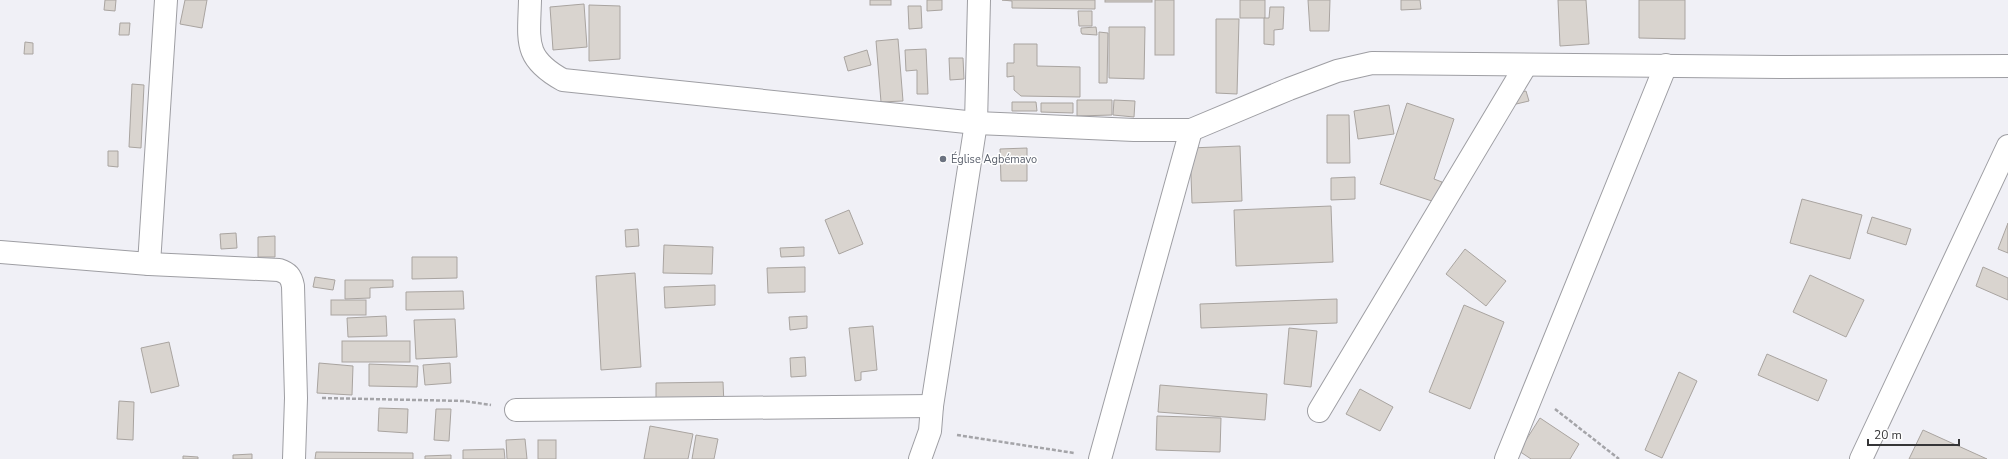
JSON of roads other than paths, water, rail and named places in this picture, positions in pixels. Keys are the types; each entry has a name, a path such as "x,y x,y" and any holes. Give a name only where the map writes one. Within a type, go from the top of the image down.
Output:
{"street":[{"path":"150,264 166,0"},
{"path":"530,0 529,41 535,56 545,70 563,80 976,123 1134,130 1191,130 1323,76 1372,63 1526,65 1666,64 1785,66 2008,66"},
{"path":"920,459 930,431 932,406 976,123 979,0"},
{"path":"1506,459 1666,64"},
{"path":"1319,411 1526,65"},
{"path":"1100,458 1191,130"},
{"path":"1861,459 2008,146"},
{"path":"0,252 150,264 279,270 286,272 291,277 293,286 296,398 294,459"},
{"path":"516,410 932,406"}],"place":[{"name":"Église Agbémavo","path":"943,159"}]}
